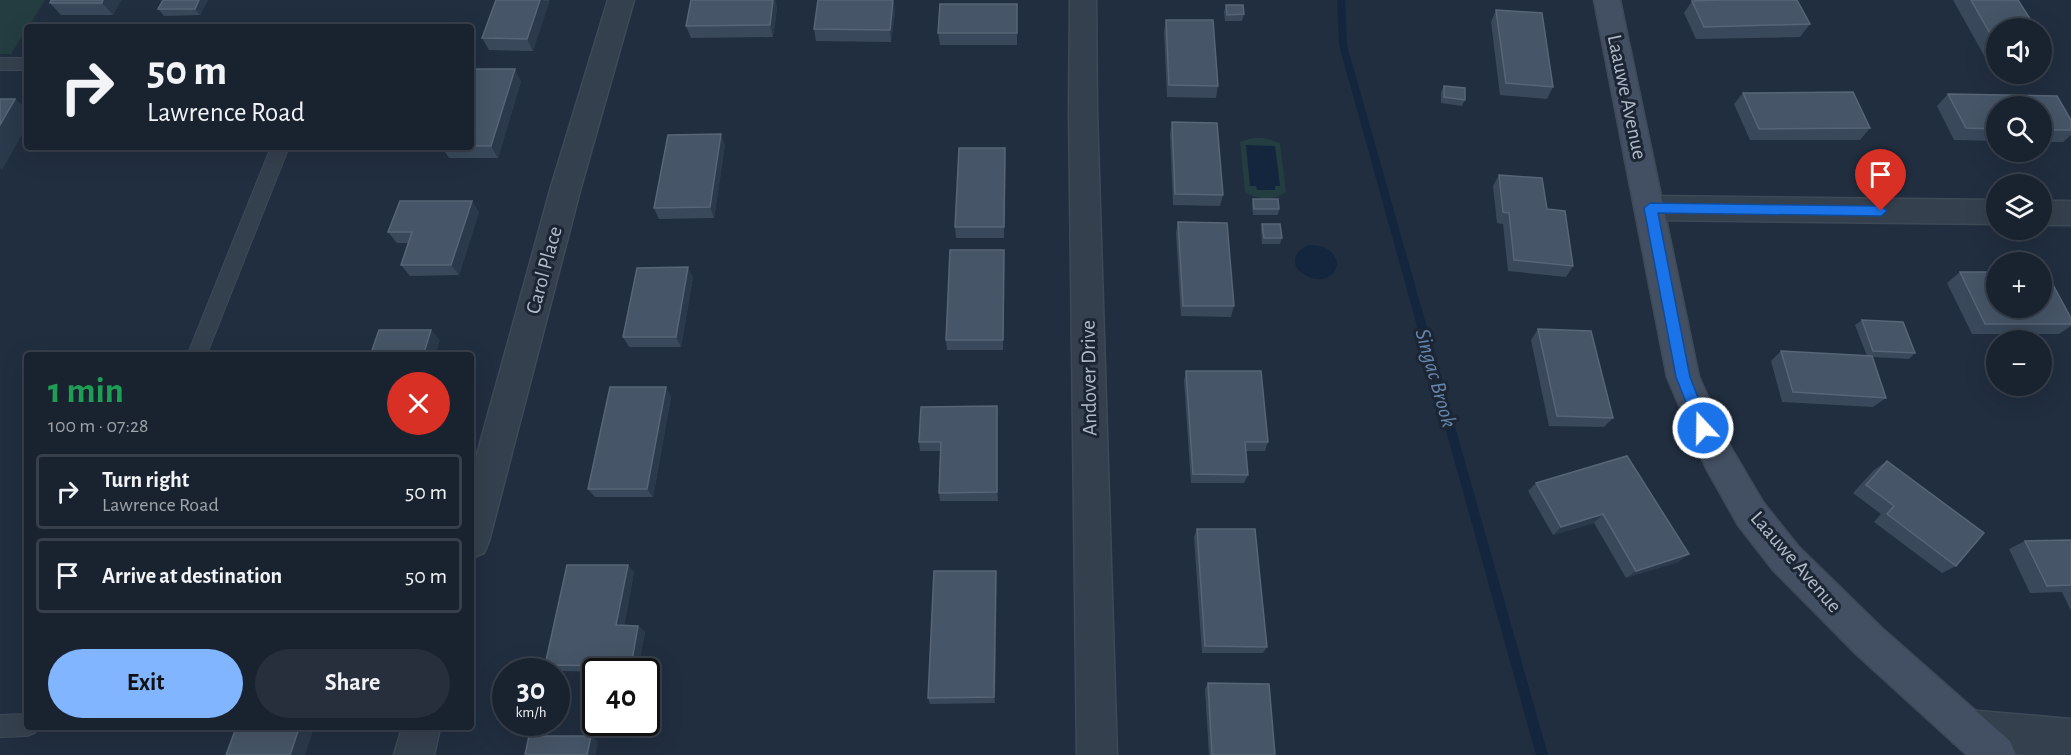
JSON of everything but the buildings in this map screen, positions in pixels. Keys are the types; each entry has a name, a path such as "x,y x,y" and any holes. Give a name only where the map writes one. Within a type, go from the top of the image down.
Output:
{"street":[{"name":"Carol Place","path":"474,530 566,187 621,0"},
{"name":"Andover Drive","path":"1083,0 1083,110 1097,755"},
{"name":"Laauwe Avenue","path":"1607,0 1683,377 1703,428 1728,476 1763,532 1871,644 1996,755"},
{"path":"1650,208 1986,212"},
{"path":"2052,213 2071,213"},
{"path":"1967,729 2071,739"},
{"path":"414,755 420,730"}],"lane":[{"path":"0,64 24,64"},
{"path":"198,352 279,150"},
{"path":"0,726 24,725"}],"green space":[{"path":"0,0 45,0 30,24 24,24 24,33 11,54 0,54"},
{"path":"1253,138 1265,138 1280,143 1286,192 1281,195 1266,198 1255,197 1245,192 1240,142"}],"water":[{"path":"1246,145 1275,146 1280,186 1275,186 1275,190 1257,190 1256,186 1250,186"},
{"path":"1309,245 1324,247 1334,256 1337,265 1330,276 1324,279 1312,278 1296,267 1297,253"}],"waterway":[{"name":"Singac Brook","path":"1341,0 1343,45 1542,755"}],"route":[{"path":"1703,428 1683,377 1650,208 1881,211"}]}
